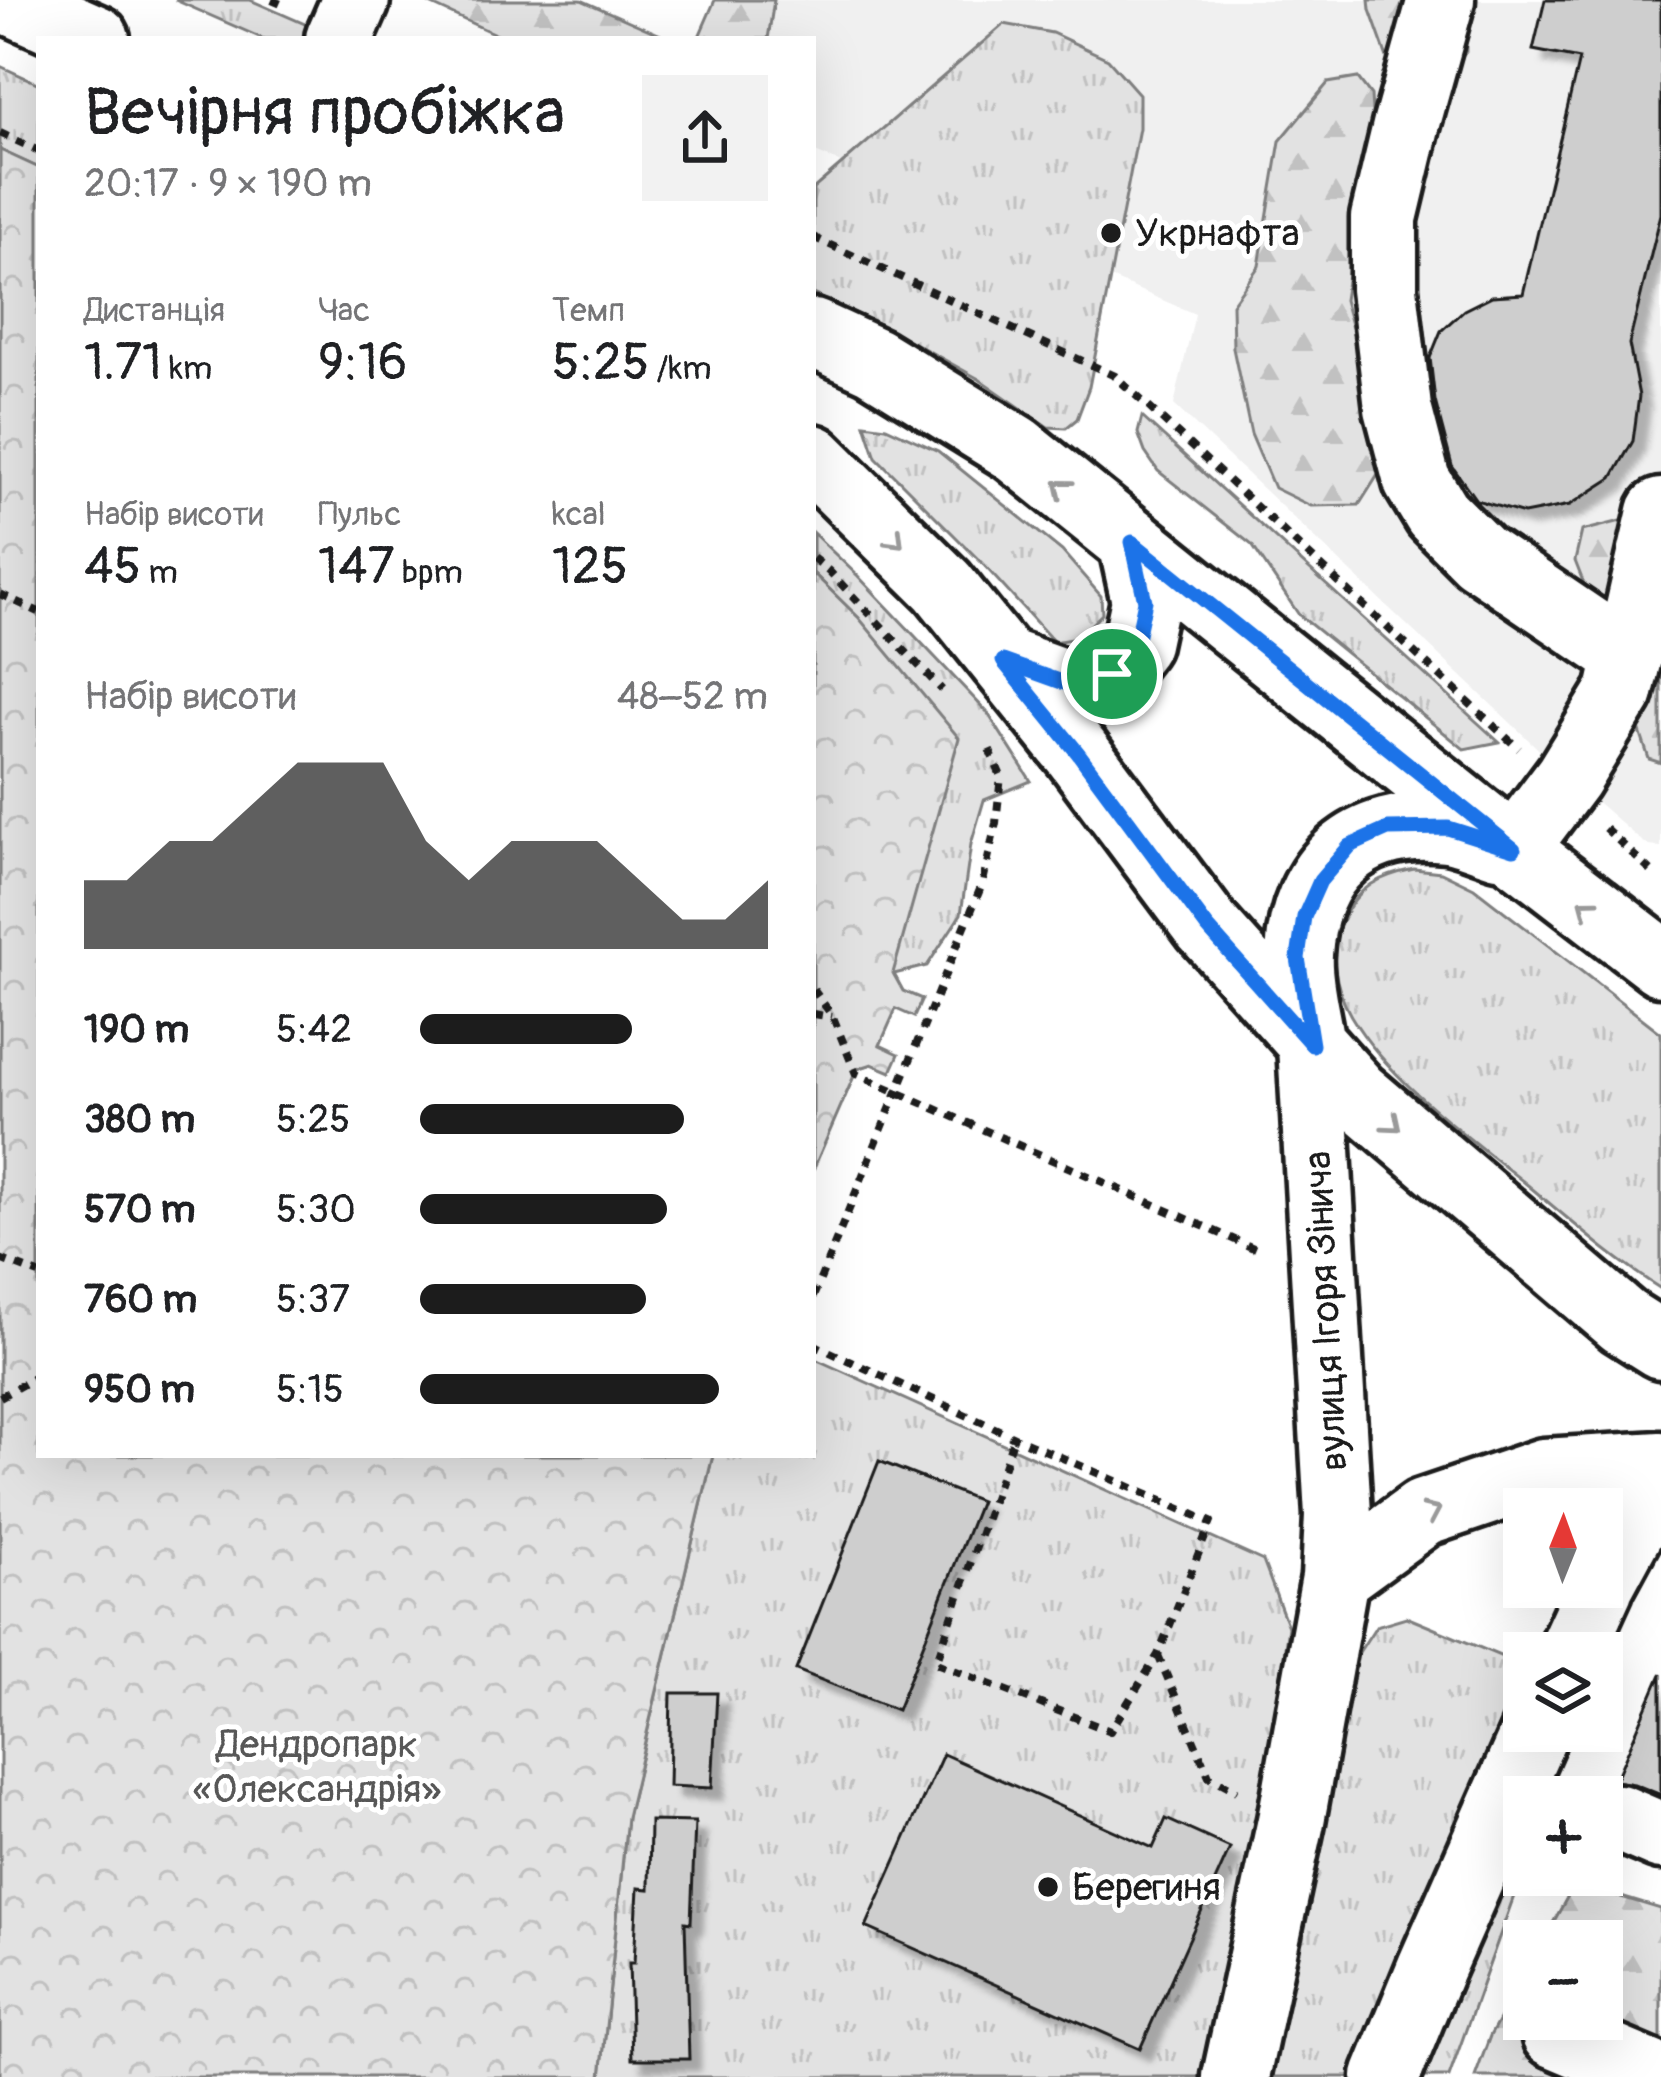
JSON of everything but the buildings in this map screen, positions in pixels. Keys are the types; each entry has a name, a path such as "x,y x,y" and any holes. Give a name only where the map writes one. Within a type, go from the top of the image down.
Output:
{"main road":[{"path":"8,0 89,36"},
{"path":"340,36 356,0"},
{"path":"1441,0 1384,218 1384,289 1398,408 1418,482 1437,514 1479,556 1628,657"},
{"path":"816,334 874,361 1015,448 1514,849 1660,959"},
{"path":"816,461 943,586 1078,753 1207,927 1356,1093 1623,1321 1661,1345"},
{"path":"1514,849 1561,788 1620,692 1661,512"},
{"path":"1003,661 1067,684 1112,674 1136,643 1145,601 1132,542"},
{"name":"вулиця Ігоря Зінича","path":"1236,2077 1291,1821 1335,1577 1337,1515 1312,1045 1298,958 1304,917 1320,881 1350,846 1388,829 1448,828 1514,849"},
{"path":"1335,1577 1423,1513 1544,1472 1661,1469 1623,1542"},
{"path":"1386,2077 1526,1752"},
{"path":"1569,2040 1657,2077"}],"path":[{"path":"0,133 36,150"},
{"path":"816,238 1115,376 1661,880"},
{"path":"816,561 950,698"},
{"path":"0,594 36,611"},
{"path":"816,1290 983,882 1001,776 980,729"},
{"path":"816,993 833,1017 856,1074 1258,1250"},
{"path":"816,1014 833,1017"},
{"path":"0,1259 36,1273"},
{"path":"816,1346 1211,1522 1158,1655 1110,1731 936,1663 1015,1437"},
{"path":"0,1397 36,1377"},
{"path":"1158,1655 1209,1776 1291,1821"}],"shaded area":[{"path":"774,0 1661,0 1661,847 1638,838 1568,777 1174,405 1195,314 816,152 816,36 768,36"}],"green space":[{"path":"175,0 250,0 323,32 319,36 257,36"},
{"path":"421,0 581,0 663,36 499,36"},
{"path":"715,0 774,0 768,36 699,36"},
{"path":"1369,0 1461,0 1466,51 1442,80 1389,63"},
{"path":"1004,24 1052,33 1108,59 1139,94 1139,128 1089,387 1077,419 1066,428 1048,427 979,379 880,324 816,295 816,186"},
{"path":"0,66 36,83 36,167 0,150"},
{"path":"1358,78 1371,95 1374,143 1344,300 1357,346 1381,400 1383,467 1359,505 1311,506 1274,488 1251,434 1233,348 1232,304 1259,266 1280,141 1328,83"},
{"name":"Дендропарк «Олександрія»","path":"0,150 36,167 36,1458 712,1458 627,1817 601,2077 0,2077"},
{"path":"1142,417 1499,742 1464,749 1299,615 1252,545 1158,471 1138,433"},
{"path":"865,424 886,427 938,451 1062,551 1101,596 1102,614 1077,638 1054,642 876,457"},
{"path":"1629,519 1661,552 1661,763 1649,759 1575,561 1582,531"},
{"path":"816,536 987,712 1031,781 984,800 971,844 961,914 927,966 894,974 903,991 872,1064 857,1069 842,1104 859,618 816,576"},
{"path":"816,576 859,618 959,738 893,973 903,991 922,999 914,1017 896,1009 880,1045 899,1054 891,1072 872,1064 857,1069 816,1163"},
{"path":"1414,869 1441,872 1474,888 1661,1033 1661,1289 1433,1108 1387,1064 1351,1016 1335,968 1343,919 1371,884"},
{"path":"816,1359 1263,1561 1288,1627 1252,1879 1203,2077 601,2077 627,1818 712,1458 816,1458"},
{"path":"1406,1617 1503,1657 1503,1742 1363,2077 1261,2077 1354,1660 1376,1626"},
{"path":"1503,1867 1503,1896 1514,1896 1449,2077 1407,2077"},
{"path":"1568,1896 1618,1896 1661,1909 1661,2077 1475,2077 1503,2013 1503,2040 1623,2040 1623,1920 1555,1920"}],"place":[{"name":"Укрнафта","path":"1111,233"},
{"name":"Берегиня","path":"1048,1887"}],"route":[{"path":"1132,542 1514,849 1448,828 1388,829 1350,846 1320,881 1304,917 1298,958 1312,1045 1207,927 1003,661 1067,684 1112,674 1136,643 1145,601 1132,542"}]}
